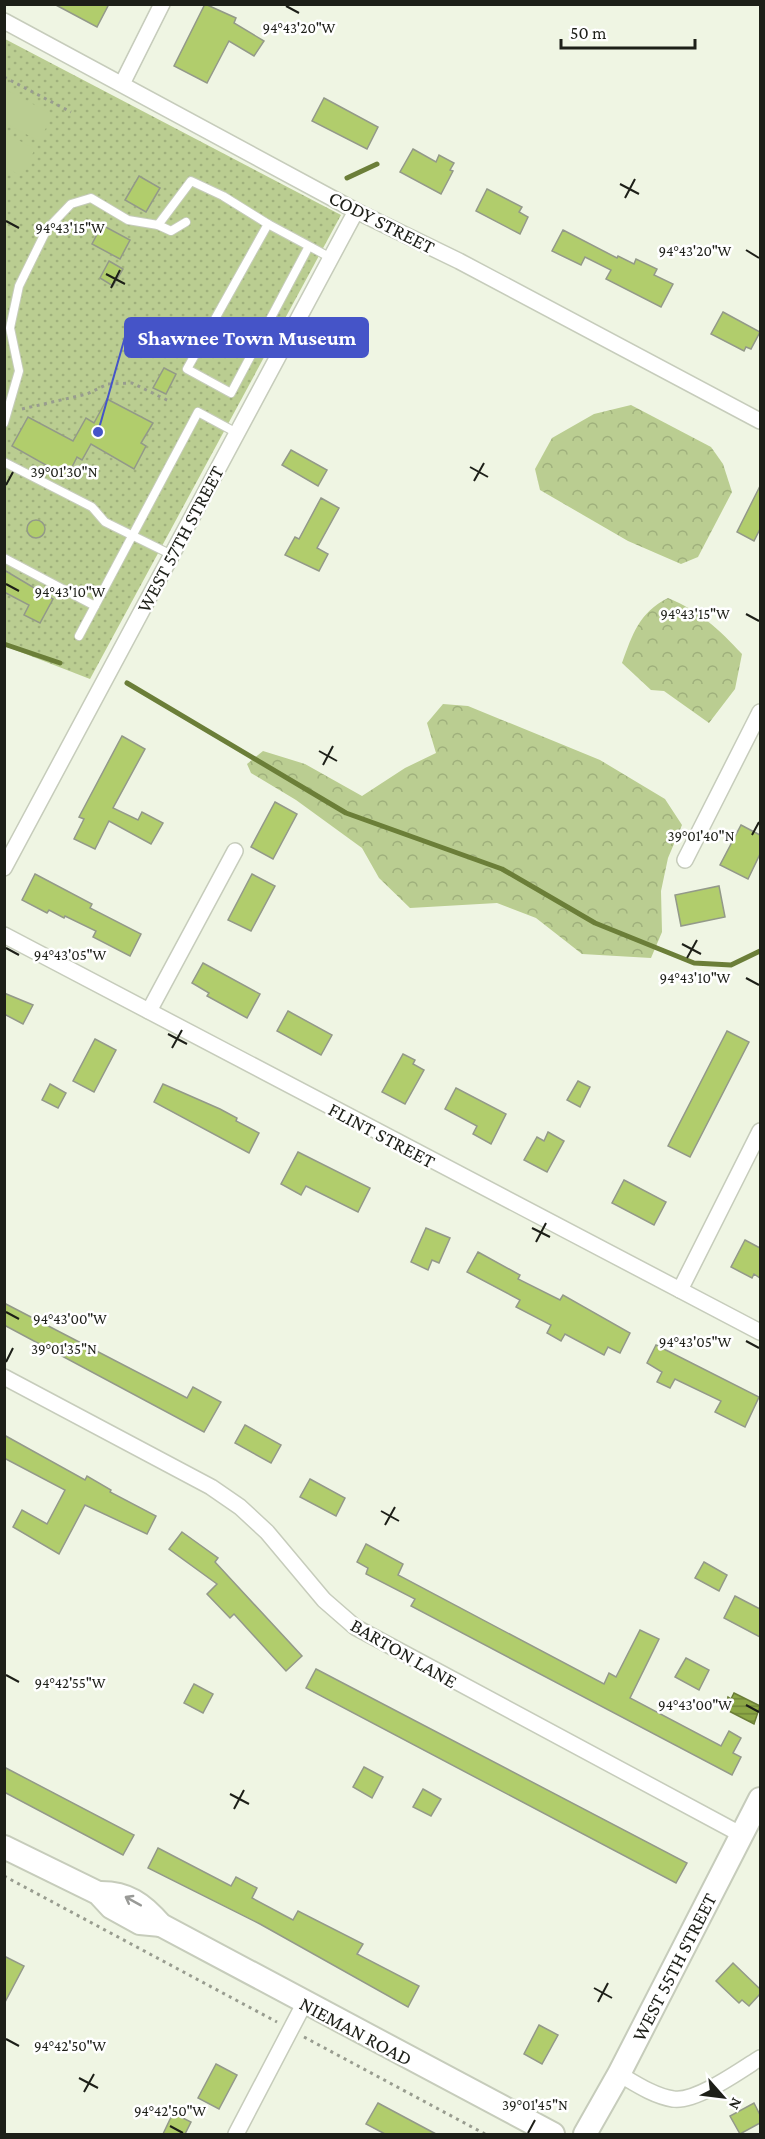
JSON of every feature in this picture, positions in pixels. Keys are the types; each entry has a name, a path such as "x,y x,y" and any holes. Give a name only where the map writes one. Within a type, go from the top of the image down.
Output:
{"main road":[{"name":"WEST 55TH STREET","path":"585,2134 619,2074 760,1798"},
{"name":"NIEMAN ROAD","path":"4,1847 98,1893 111,1907 140,1923 161,1926 304,2004 553,2134"}],"street":[{"path":"122,84 162,4"},
{"name":"CODY STREET","path":"4,21 356,211 459,261 760,421"},
{"name":"WEST 57TH STREET","path":"4,868 356,211"},
{"path":"685,860 760,712"},
{"path":"149,1011 235,851"},
{"name":"FLINT STREET","path":"4,935 760,1332"},
{"path":"680,1290 760,1131"},
{"name":"BARTON LANE","path":"4,1377 211,1487 240,1507 267,1532 324,1600 365,1633 742,1835"},
{"path":"236,2134 304,2004"},
{"path":"619,2074 648,2091 675,2100 697,2095 760,2058"}],"lane":[{"path":"158,225 191,181 223,196 268,224 331,258"},
{"path":"4,423 18,371 10,328 19,286 47,229 71,204 91,198 128,220 158,225 171,231 186,222"},
{"path":"268,224 187,369 231,393 309,246"},
{"path":"79,636 198,412 237,433"},
{"path":"4,462 92,507 105,522 172,555"},
{"path":"4,558 95,606"}],"path":[{"path":"4,77 71,112"},
{"path":"9,411 87,394 108,384 132,383 171,402"},
{"path":"4,1876 485,2134"}],"green space":[{"path":"5,39 341,215 90,679 5,646"},
{"path":"5,89 53,115 39,141 5,123"},
{"path":"5,133 35,149 21,176 5,167"},
{"path":"631,405 711,447 723,464 732,492 698,557 681,564 628,541 540,490 535,469 552,438 594,414"},
{"path":"668,598 708,622 742,654 735,689 709,723 664,691 651,690 622,663 638,625 650,610"},
{"path":"443,704 468,706 600,760 665,799 682,825 668,858 661,891 662,932 651,958 582,954 536,918 497,903 410,908 379,878 362,848 296,800 251,773 247,764 263,751 305,764 362,796 405,768 436,753 427,723"}],"shaded area":[{"path":"734,1693 760,1706 754,1724 725,1709 728,1697 731,1699"}],"building":[{"path":"54,4 109,4 97,27"},
{"path":"205,4 236,18 234,23 264,41 254,56 229,41 207,83 174,66"},
{"path":"324,98 378,127 367,149 312,121"},
{"path":"413,149 436,162 439,155 454,163 450,170 453,171 441,194 400,172"},
{"path":"139,176 160,188 146,212 125,200"},
{"path":"487,189 522,207 519,212 528,217 520,234 476,211"},
{"path":"102,225 130,240 120,259 92,244"},
{"path":"563,230 617,258 618,256 634,264 636,259 657,269 654,275 673,284 661,307 606,279 611,270 585,257 581,265 552,251"},
{"path":"109,261 123,269 113,286 100,278"},
{"path":"723,312 760,332 751,349 746,347 744,351 711,334"},
{"path":"164,368 176,374 166,394 153,388"},
{"path":"107,399 153,423 141,443 146,446 134,469 91,444 82,460 77,457 67,477 12,446 28,417 73,441 86,418 94,423"},
{"path":"291,450 327,470 318,486 282,465"},
{"path":"760,486 760,529 754,541 737,532"},
{"path":"321,498 339,508 317,548 328,554 319,571 285,555 295,537 299,539"},
{"path":"32,520 40,520 45,525 43,536 32,538 27,533 27,525"},
{"path":"4,570 53,599 40,623 24,615 29,605 4,592"},
{"path":"122,736 145,749 113,808 138,820 142,812 163,823 151,844 109,821 95,849 74,839 84,819 79,817"},
{"path":"275,802 297,814 273,859 251,847"},
{"path":"741,825 760,835 760,854 748,879 720,865"},
{"path":"35,874 92,904 90,908 141,934 130,956 93,937 96,931 49,910 47,913 22,900"},
{"path":"252,874 275,886 251,931 228,920"},
{"path":"719,886 725,917 681,926 675,895"},
{"path":"203,963 260,994 247,1018 207,996 209,993 192,983"},
{"path":"4,993 33,1005 23,1024 4,1014"},
{"path":"288,1011 332,1035 321,1055 277,1031"},
{"path":"727,1031 749,1042 690,1157 668,1146"},
{"path":"95,1039 116,1050 94,1092 73,1081"},
{"path":"403,1054 415,1060 413,1064 424,1070 405,1104 382,1092"},
{"path":"578,1081 590,1087 580,1107 567,1100"},
{"path":"50,1084 66,1093 58,1108 42,1100"},
{"path":"163,1084 220,1109 237,1118 236,1121 259,1133 249,1153 154,1102"},
{"path":"456,1088 506,1114 491,1144 473,1134 477,1126 445,1109"},
{"path":"548,1132 564,1141 547,1172 524,1160 537,1137 544,1141"},
{"path":"298,1152 370,1188 358,1212 306,1186 301,1195 281,1184"},
{"path":"624,1180 666,1202 654,1225 612,1203"},
{"path":"426,1228 450,1238 439,1263 432,1260 428,1270 411,1262"},
{"path":"745,1240 760,1248 760,1278 754,1274 752,1278 731,1267"},
{"path":"478,1252 520,1275 518,1279 560,1300 563,1295 630,1333 620,1353 608,1347 604,1355 565,1334 561,1341 547,1333 551,1325 516,1307 520,1300 467,1272"},
{"path":"4,1303 187,1398 193,1387 221,1402 204,1432 4,1325"},
{"path":"656,1345 759,1397 745,1427 715,1412 721,1401 675,1379 670,1388 657,1382 662,1372 647,1363"},
{"path":"245,1425 281,1445 271,1463 235,1443"},
{"path":"4,1435 85,1480 87,1476 111,1490 110,1492 156,1516 147,1534 85,1505 59,1554 13,1527 22,1510 47,1524 65,1490 4,1458"},
{"path":"310,1479 345,1498 336,1516 300,1497"},
{"path":"182,1532 218,1558 215,1562 302,1656 286,1671 234,1614 230,1618 207,1594 217,1584 169,1549"},
{"path":"366,1544 403,1564 398,1575 604,1684 609,1673 616,1677 640,1630 659,1639 630,1698 721,1746 729,1731 741,1738 733,1753 741,1757 732,1775 411,1606 415,1599 366,1574 368,1568 357,1562"},
{"path":"704,1562 727,1575 719,1591 695,1578"},
{"path":"735,1596 760,1609 760,1637 724,1618"},
{"path":"686,1658 709,1670 699,1690 675,1677"},
{"path":"316,1669 687,1863 676,1883 306,1688"},
{"path":"194,1684 213,1694 203,1713 184,1703"},
{"path":"4,1767 134,1835 123,1855 4,1792"},
{"path":"364,1767 383,1777 372,1798 353,1787"},
{"path":"423,1789 441,1799 431,1816 413,1807"},
{"path":"158,1848 231,1886 236,1877 257,1888 252,1898 293,1920 298,1911 363,1944 357,1954 419,1986 408,2007 260,1924 148,1868"},
{"path":"4,1956 24,1966 4,2004"},
{"path":"733,1963 760,1989 760,1994 749,2006 742,2000 739,2003 716,1981"},
{"path":"539,2025 558,2035 542,2064 524,2054"},
{"path":"216,2064 237,2075 219,2109 198,2098"},
{"path":"378,2103 436,2134 385,2134 366,2124"},
{"path":"754,2103 760,2115 760,2123 740,2134 730,2116"},
{"path":"173,2113 191,2122 185,2134 163,2134"}],"waterway":[{"path":"347,178 377,164"},
{"path":"4,644 60,663"},
{"path":"127,683 346,813 502,869 595,923 694,963 731,965 760,951"}],"place":[{"name":"Shawnee Town Museum","path":"98,432"}]}
